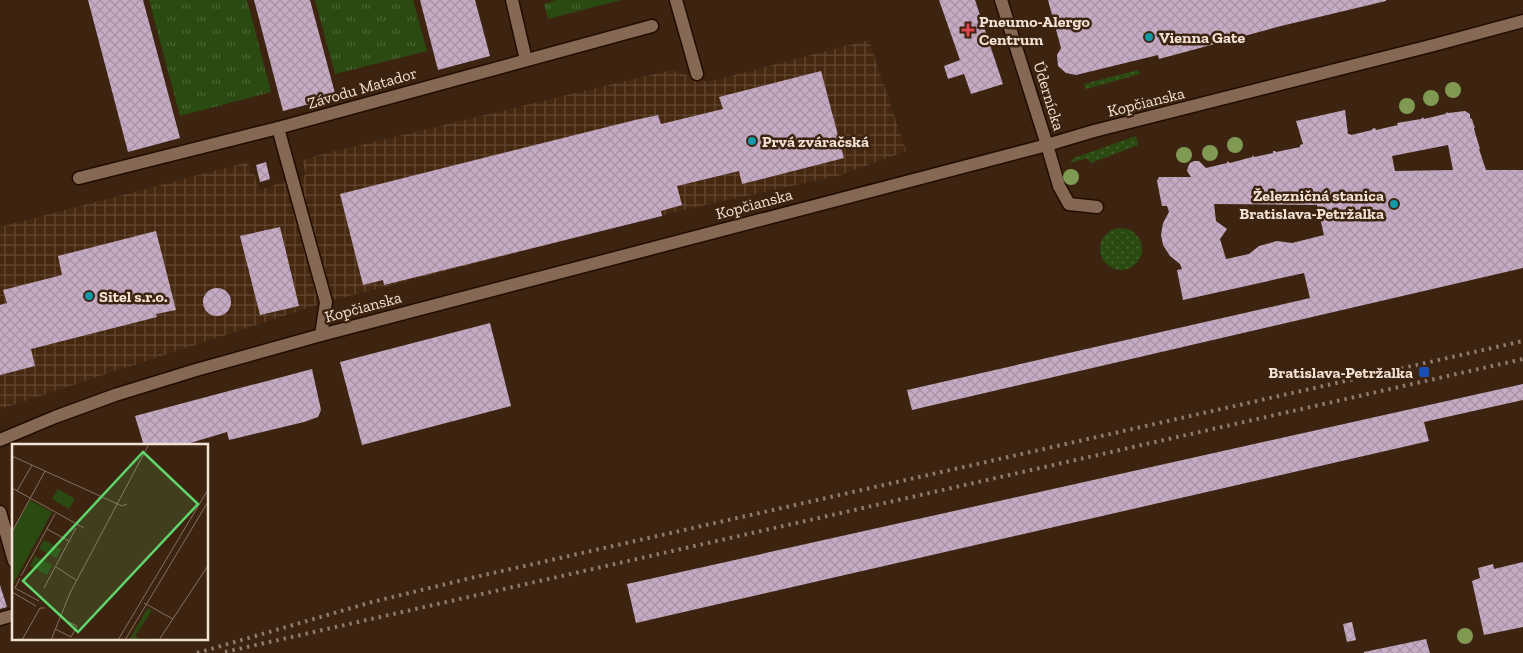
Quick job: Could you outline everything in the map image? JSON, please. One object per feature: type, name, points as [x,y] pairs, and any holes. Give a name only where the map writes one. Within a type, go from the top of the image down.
[{"type":"street","points":[[512,0],[526,60]]},
{"type":"street","points":[[676,0],[697,74]]},
{"type":"street","name":"Údernícka","points":[[1001,0],[1059,186],[1069,204],[1097,207]]},
{"type":"street","name":"Kopčianska","points":[[0,440],[55,416],[115,395],[321,335],[1047,145],[1094,131],[1523,21]]},
{"type":"street","name":"Závodu Matador","points":[[79,178],[278,128],[652,26]]},
{"type":"street","points":[[278,128],[326,302],[321,335]]},
{"type":"street","points":[[0,512],[12,554]]},
{"type":"shaded area","points":[[869,40],[906,151],[841,175],[683,210],[326,302],[0,409],[0,227],[248,162],[251,173],[254,173],[259,190],[306,175],[302,160],[319,155],[671,70],[707,82]]},
{"type":"green space","points":[[149,0],[247,0],[271,92],[180,116]]},
{"type":"green space","points":[[315,0],[413,0],[427,51],[335,74]]},
{"type":"green space","points":[[556,0],[621,0],[548,19],[544,4]]},
{"type":"green space","points":[[1138,70],[1140,74],[1085,88],[1084,84]]},
{"type":"green space","points":[[1136,136],[1138,145],[1091,163],[1087,158],[1070,163],[1074,158]]},
{"type":"green space","points":[[1121,228],[1136,234],[1142,249],[1136,264],[1121,270],[1106,264],[1100,249],[1106,234]]},
{"type":"building","points":[[88,0],[143,0],[180,138],[128,152]]},
{"type":"building","points":[[254,0],[310,0],[336,97],[283,111]]},
{"type":"building","points":[[420,0],[475,0],[490,56],[438,70]]},
{"type":"building","name":"Pneumo-Alergo Centrum","points":[[939,0],[975,0],[1003,84],[971,94],[964,74],[948,79],[944,66],[960,60]]},
{"type":"building","name":"Vienna Gate","points":[[1048,0],[1386,1],[1281,26],[1159,59],[1158,55],[1076,75],[1066,73],[1058,66],[1057,55],[1061,48]]},
{"type":"building","points":[[821,71],[844,158],[742,184],[739,171],[677,186],[682,205],[661,211],[662,216],[384,285],[383,280],[363,285],[340,194],[635,120],[658,115],[661,124],[723,109],[719,97]]},
{"type":"building","name":"Železničná stanica Bratislava-Petržalka","points":[[1345,110],[1348,134],[1351,135],[1447,112],[1465,111],[1470,114],[1470,118],[1475,126],[1479,149],[1486,170],[1523,170],[1523,268],[912,410],[907,390],[1310,298],[1304,273],[1183,300],[1177,270],[1182,269],[1180,264],[1170,256],[1163,245],[1161,235],[1163,223],[1169,212],[1167,206],[1162,206],[1157,181],[1159,177],[1191,177],[1187,171],[1190,163],[1194,161],[1199,161],[1206,168],[1227,163],[1227,161],[1230,163],[1252,157],[1253,155],[1254,157],[1273,153],[1273,151],[1300,147],[1303,144],[1296,121]],"holes":[[[1448,145],[1453,170],[1395,171],[1392,156]],[[1214,204],[1317,205],[1324,235],[1292,243],[1277,241],[1259,246],[1249,254],[1226,259],[1220,239],[1227,229],[1216,221]]]},
{"type":"building","points":[[266,162],[270,179],[260,182],[256,165]]},
{"type":"building","points":[[280,227],[299,306],[260,315],[240,236]]},
{"type":"building","name":"Sitel s.r.o.","points":[[156,231],[176,310],[156,314],[157,317],[31,349],[35,366],[0,375],[0,305],[7,303],[3,290],[62,275],[58,256]]},
{"type":"building","points":[[217,288],[227,292],[231,302],[227,312],[217,316],[207,312],[203,302],[207,292]]},
{"type":"building","points":[[490,323],[511,406],[362,445],[340,362]]},
{"type":"building","points":[[312,369],[321,410],[318,417],[304,422],[229,440],[227,432],[187,444],[143,444],[135,416]]},
{"type":"building","points":[[1523,384],[1523,400],[1424,422],[1429,441],[636,623],[627,584]]},
{"type":"building","points":[[1523,562],[1523,627],[1484,635],[1472,581],[1480,578],[1478,568],[1493,564],[1494,569]]},
{"type":"building","points":[[0,585],[7,607],[0,609]]},
{"type":"building","points":[[1352,622],[1356,640],[1347,642],[1343,624]]},
{"type":"building","points":[[1426,639],[1430,653],[1364,653],[1364,652]]},
{"type":"railway","points":[[197,653],[372,602],[471,578],[1523,341]]},
{"type":"railway","points":[[225,652],[1523,359]]},
{"type":"place","name":"Pneumo-Alergo Centrum","points":[[968,30]]},
{"type":"place","name":"Vienna Gate","points":[[1149,37]]},
{"type":"place","name":"Prvá zváračská","points":[[752,141]]},
{"type":"place","name":"Železničná stanica Bratislava-Petržalka","points":[[1394,204]]},
{"type":"place","name":"Sitel s.r.o.","points":[[89,296]]},
{"type":"place","name":"Bratislava-Petržalka","points":[[1424,372]]}]
